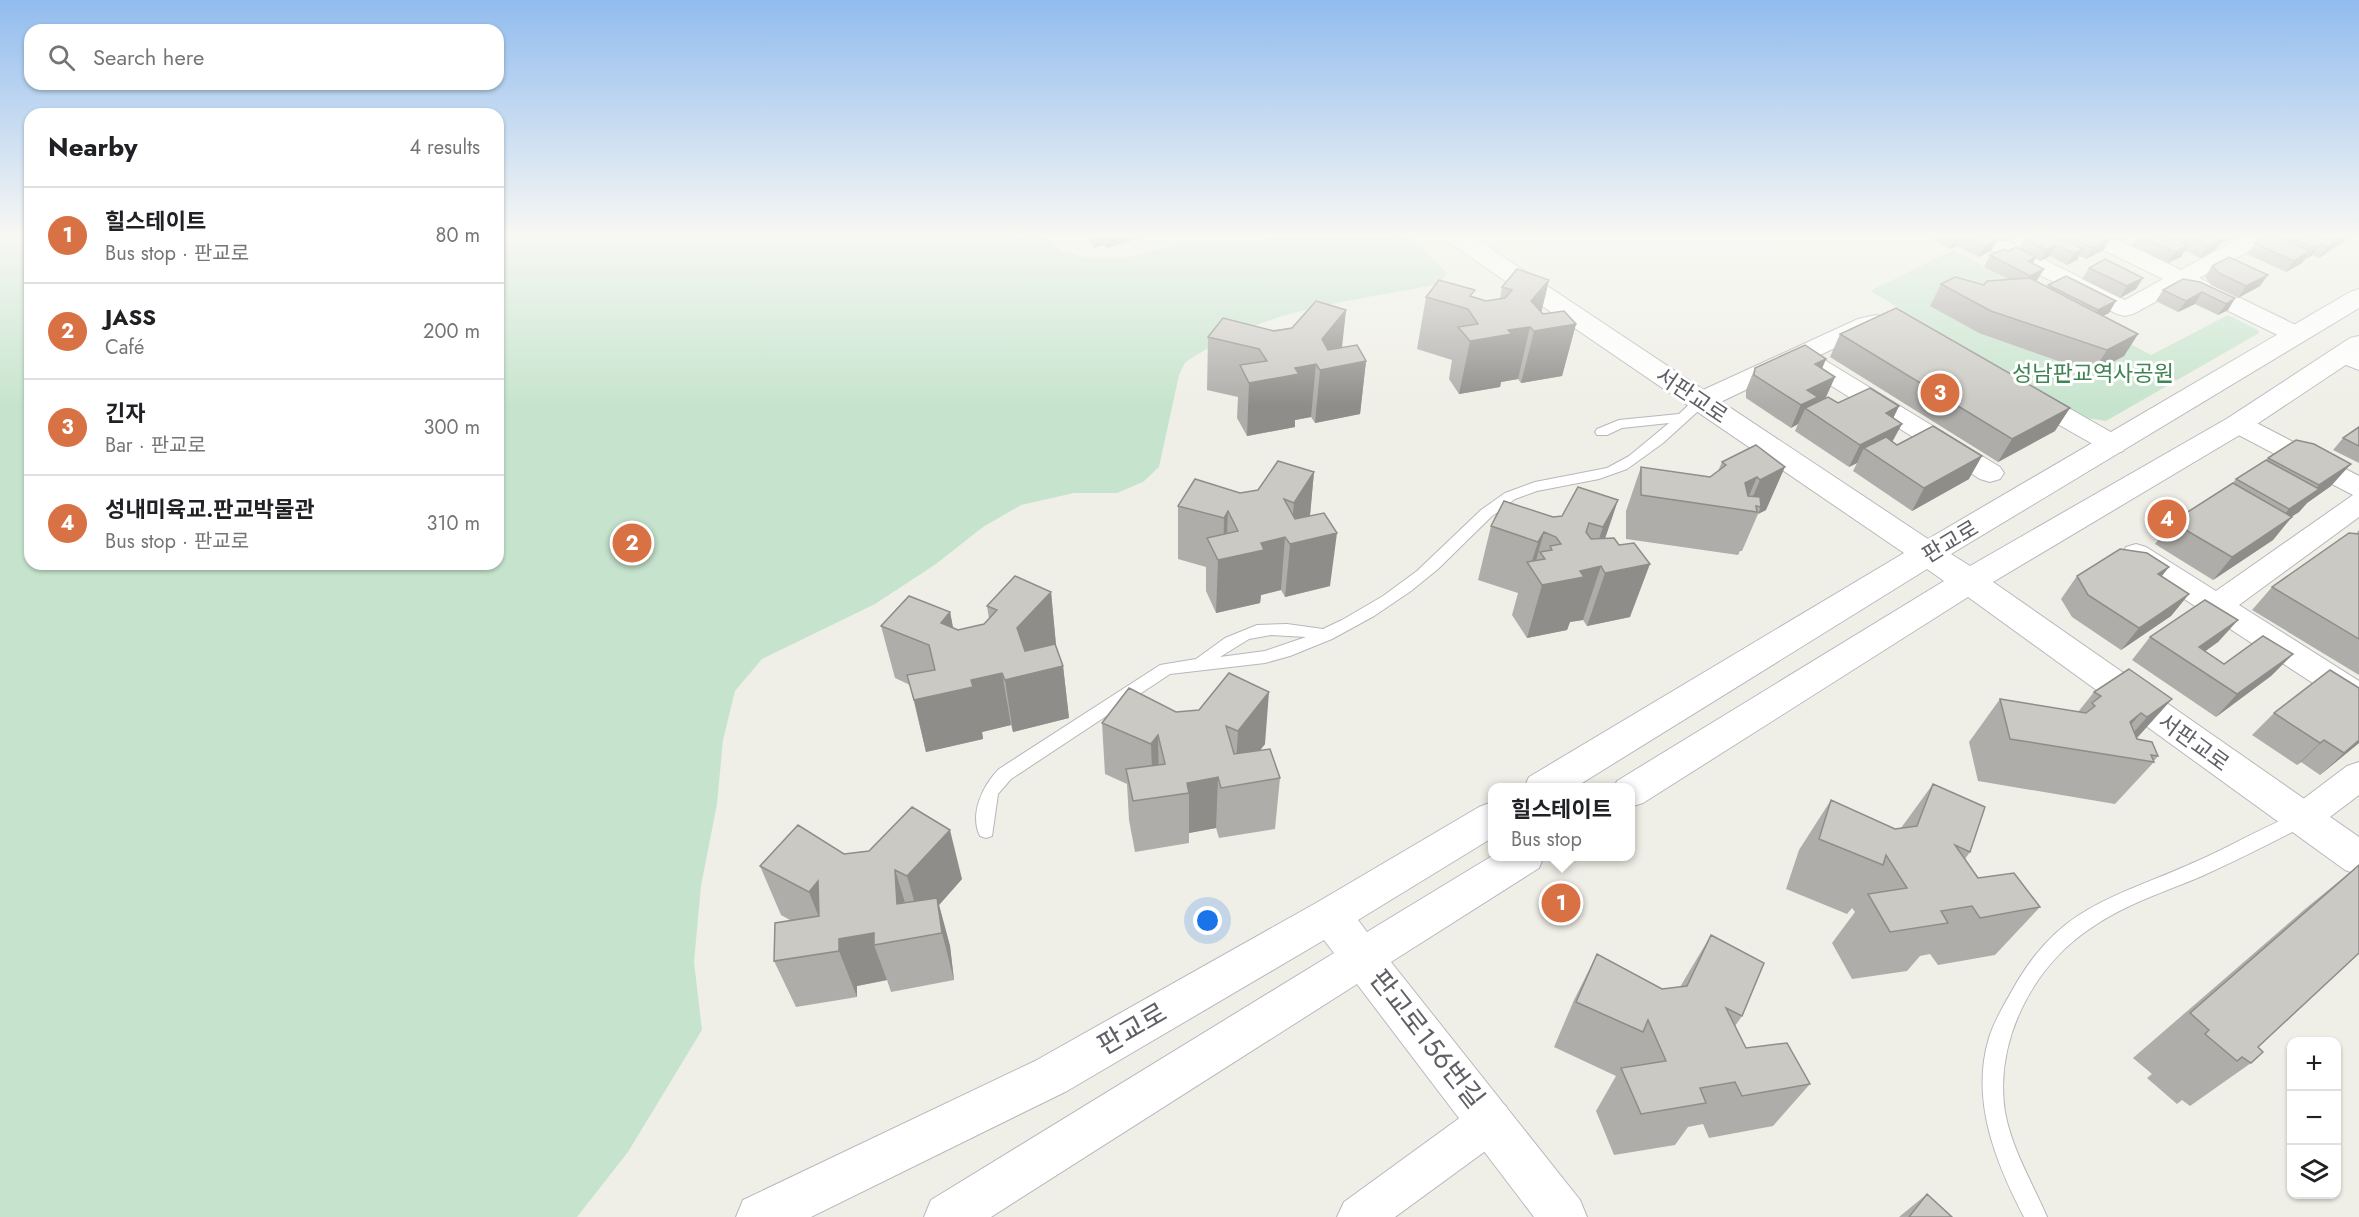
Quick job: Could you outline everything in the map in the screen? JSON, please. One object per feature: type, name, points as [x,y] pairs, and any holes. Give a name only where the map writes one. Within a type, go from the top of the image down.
[{"type":"main road","name":"서판교로","points":[[1533,293],[1692,410],[1927,554],[1968,582],[2359,858]]},
{"type":"main road","name":"판교로","points":[[1550,783],[1927,554],[2114,445],[2359,297]]},
{"type":"main road","name":"판교로","points":[[1635,789],[1968,582],[2353,354]]},
{"type":"main road","name":"판교로","points":[[760,1217],[1051,1076],[1330,916],[1488,820]]},
{"type":"main road","points":[[948,1217],[1517,861]]},
{"type":"main road","name":"판교로156번길","points":[[1330,916],[1491,1121],[1563,1217]]},
{"type":"street","points":[[2093,293],[2125,309],[2156,293]]},
{"type":"street","points":[[2210,293],[2295,334]]},
{"type":"street","points":[[1692,410],[1799,355],[1866,324],[1875,322],[1895,324]]},
{"type":"street","points":[[1799,355],[1990,474]]},
{"type":"street","points":[[2010,386],[2114,445]]},
{"type":"street","points":[[2238,424],[2359,488]]},
{"type":"street","points":[[2217,606],[2359,503]]},
{"type":"street","points":[[2322,530],[2350,545]]},
{"type":"street","points":[[2136,554],[2359,697]]},
{"type":"street","points":[[2302,819],[2359,776]]},
{"type":"street","name":"판교로156번길","points":[[1359,1217],[1491,1121]]},
{"type":"lane","points":[[1602,432],[1619,424],[1692,410]]},
{"type":"lane","points":[[986,831],[988,795],[995,781],[1013,767],[1166,669],[1268,657],[1323,636],[1420,576],[1445,555],[1476,521],[1511,496],[1543,483],[1596,476],[1626,465],[1692,410]]},
{"type":"lane","points":[[1201,664],[1236,637],[1256,631],[1294,629],[1323,636]]},
{"type":"lane","points":[[2036,1217],[2011,1167],[2002,1140],[1993,1102],[1992,1073],[1997,1043],[2013,1007],[2036,967],[2057,944],[2084,922],[2120,901],[2191,872],[2302,819]]},
{"type":"green space","points":[[0,293],[24,293],[24,570],[504,570],[504,293],[1392,293],[1289,314],[1231,335],[1205,350],[1185,363],[1179,375],[1159,467],[1143,482],[1117,493],[1074,493],[1021,505],[983,527],[936,564],[875,604],[762,659],[735,691],[723,740],[717,804],[701,886],[694,962],[702,1030],[628,1152],[577,1217],[0,1217]]},
{"type":"green space","name":"성남판교역사공원","points":[[1873,293],[2034,293],[2151,355],[2228,315],[2258,330],[2259,333],[2106,421],[2086,418]]},
{"type":"building","points":[[1429,293],[1473,293],[1470,296],[1486,301],[1505,298],[1510,293],[1538,293],[1531,301],[1543,314],[1564,311],[1576,324],[1534,331],[1530,327],[1508,330],[1512,334],[1470,341],[1458,327],[1478,324],[1468,309],[1426,297]]},
{"type":"building","points":[[1957,293],[2059,293],[2138,334],[2107,350],[1991,311]]},
{"type":"building","points":[[2064,293],[2100,293],[2116,301],[2098,310]]},
{"type":"building","points":[[2169,293],[2201,293],[2186,301]]},
{"type":"building","points":[[2204,293],[2224,293],[2235,298],[2226,304]]},
{"type":"building","points":[[1316,301],[1346,310],[1322,339],[1328,350],[1357,345],[1366,361],[1320,370],[1316,364],[1295,368],[1299,374],[1249,383],[1240,365],[1267,361],[1259,349],[1208,337],[1223,318],[1274,331],[1292,328]]},
{"type":"building","points":[[1896,308],[2070,408],[2012,439],[1840,334]]},
{"type":"building","points":[[1805,345],[1826,359],[1815,364],[1835,377],[1807,390],[1818,397],[1801,405],[1754,375],[1755,368]]},
{"type":"building","points":[[1870,388],[1899,406],[1886,413],[1902,424],[1860,445],[1805,408],[1828,397],[1838,403]]},
{"type":"building","points":[[1933,426],[1982,456],[1924,488],[1864,448],[1886,437],[1897,445]]},
{"type":"building","points":[[2359,427],[2359,446],[2343,438]]},
{"type":"building","points":[[2296,440],[2314,444],[2351,464],[2319,485],[2268,458]]},
{"type":"building","points":[[1756,445],[1785,467],[1760,480],[1757,477],[1745,483],[1748,496],[1760,497],[1761,507],[1756,506],[1757,512],[1641,495],[1641,467],[1710,477],[1726,465],[1722,462]]},
{"type":"building","points":[[2266,460],[2319,489],[2289,509],[2236,479]]},
{"type":"building","points":[[1278,461],[1314,472],[1294,503],[1284,499],[1295,519],[1324,513],[1337,533],[1290,544],[1285,537],[1261,543],[1264,550],[1218,560],[1207,538],[1238,531],[1228,511],[1224,518],[1178,506],[1195,479],[1240,493],[1258,490]]},
{"type":"building","points":[[2233,483],[2292,517],[2232,557],[2172,522]]},
{"type":"building","points":[[1578,487],[1618,500],[1603,527],[1589,523],[1586,532],[1591,539],[1614,538],[1619,545],[1634,543],[1650,564],[1605,573],[1601,566],[1580,571],[1584,577],[1542,585],[1527,562],[1545,559],[1540,552],[1552,550],[1550,546],[1561,544],[1556,537],[1544,532],[1538,542],[1491,526],[1504,501],[1553,517],[1562,516]]},
{"type":"building","points":[[2349,533],[2359,534],[2359,639],[2272,587]]},
{"type":"building","points":[[2120,549],[2147,553],[2169,567],[2158,574],[2189,594],[2139,628],[2088,595],[2077,576]]},
{"type":"building","points":[[1015,576],[1051,592],[1017,628],[1025,651],[1055,644],[1063,666],[1005,680],[1002,673],[971,680],[973,687],[914,700],[907,675],[935,670],[929,645],[881,626],[909,596],[950,612],[941,623],[958,630],[984,624],[997,610],[987,606]]},
{"type":"building","points":[[2205,600],[2238,620],[2199,647],[2224,664],[2263,636],[2293,654],[2237,694],[2150,637]]},
{"type":"building","points":[[2129,669],[2172,699],[2147,717],[2141,713],[2130,722],[2137,739],[2152,742],[2158,756],[2151,755],[2154,762],[2010,739],[2000,699],[2086,713],[2095,706],[2092,703],[2101,696],[2094,692]]},
{"type":"building","points":[[2330,670],[2359,688],[2359,740],[2344,753],[2324,740],[2320,743],[2274,713]]},
{"type":"building","points":[[1229,673],[1269,692],[1238,731],[1226,726],[1234,754],[1270,749],[1280,778],[1221,788],[1218,777],[1187,783],[1189,793],[1133,801],[1126,769],[1165,764],[1158,735],[1151,744],[1102,723],[1129,688],[1176,712],[1199,710]]},
{"type":"building","points":[[1933,784],[1985,807],[1970,852],[1955,845],[1978,878],[2014,873],[2040,907],[1980,918],[1972,906],[1941,911],[1948,923],[1890,932],[1868,894],[1907,888],[1886,855],[1883,865],[1819,839],[1831,800],[1895,829],[1917,826]]},
{"type":"building","points":[[912,807],[950,830],[907,876],[895,870],[897,904],[937,898],[942,933],[874,945],[874,933],[839,939],[839,951],[774,961],[775,923],[819,916],[818,881],[809,892],[760,866],[798,825],[844,854],[869,851]]},
{"type":"building","points":[[2359,865],[2359,953],[2258,1047],[2263,1052],[2251,1063],[2242,1057],[2237,1061],[2205,1034],[2209,1030],[2190,1013]]},
{"type":"building","points":[[1711,935],[1764,963],[1742,1016],[1726,1008],[1746,1048],[1787,1043],[1810,1084],[1742,1096],[1735,1082],[1700,1088],[1706,1103],[1641,1114],[1621,1068],[1666,1061],[1648,1020],[1643,1032],[1576,1002],[1597,954],[1662,989],[1687,986]]},
{"type":"building","points":[[1927,1194],[1952,1217],[1909,1217]]},
{"type":"place","name":"긴자","points":[[1940,393]]},
{"type":"place","name":"성내미육교.판교박물관","points":[[2167,519]]},
{"type":"place","name":"JASS","points":[[632,543]]},
{"type":"place","name":"힐스테이트","points":[[1561,903]]}]
